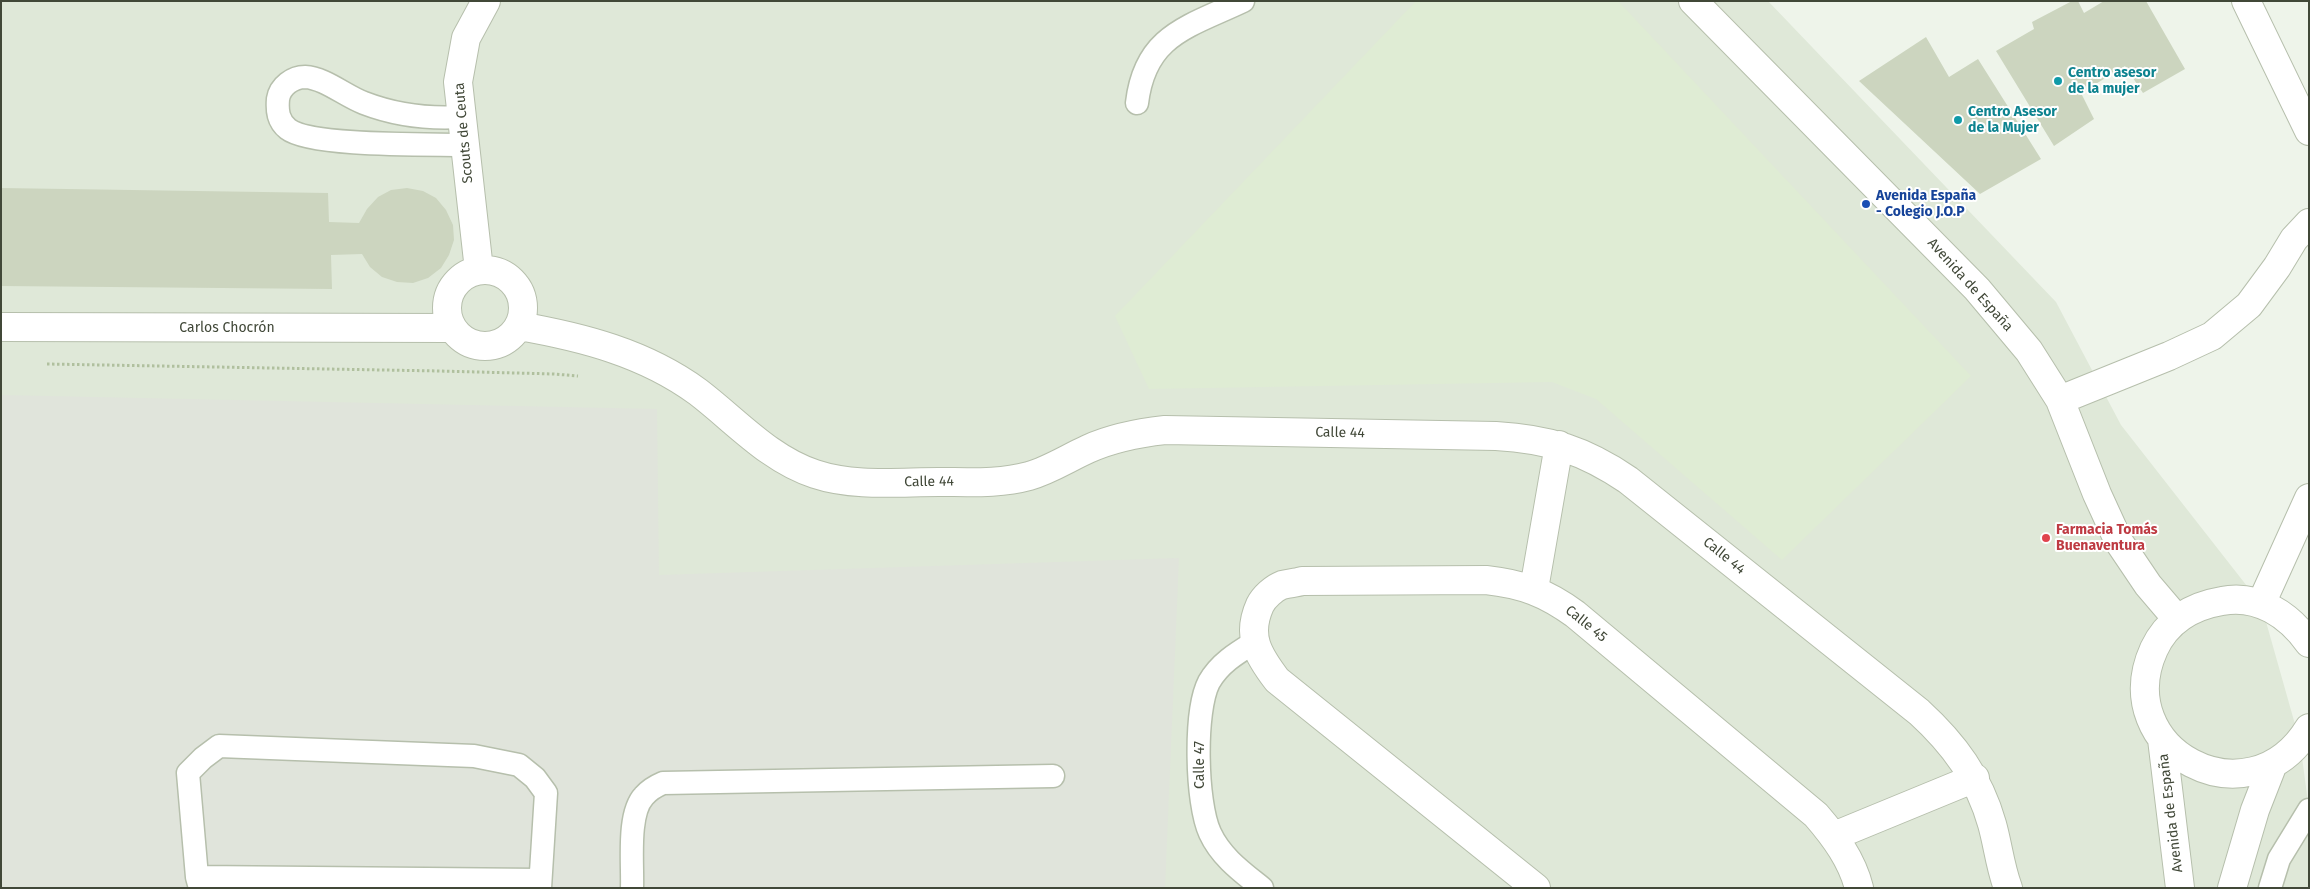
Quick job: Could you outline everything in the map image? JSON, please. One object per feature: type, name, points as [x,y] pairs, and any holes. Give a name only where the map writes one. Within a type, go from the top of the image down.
[{"type":"street","name":"Scouts de Ceuta","points":[[479,270],[458,82],[460,60],[466,38],[486,1]]},
{"type":"street","name":"Avenida de España","points":[[1693,1],[1977,289],[2029,351],[2060,400],[2097,494],[2120,542],[2148,585],[2177,619]]},
{"type":"street","points":[[2246,1],[2309,131]]},
{"type":"street","points":[[2060,400],[2169,356],[2212,336],[2249,306],[2294,239],[2309,223]]},
{"type":"street","points":[[479,270],[491,270],[502,274],[512,281],[519,291],[522,302],[522,315],[519,326],[502,342],[492,346],[469,343],[452,328],[448,317],[447,304],[450,292],[457,282],[467,274],[479,270]]},
{"type":"street","name":"Calle 44","points":[[519,326],[596,342],[631,355],[665,371],[697,391],[768,450],[791,464],[815,474],[865,483],[1010,480],[1048,469],[1089,448],[1113,439],[1165,430],[1496,436],[1528,438],[1559,445],[1604,464],[1628,480],[1904,700],[1940,731],[1959,754],[1975,778],[1993,825],[2008,888]]},
{"type":"street","name":"Carlos Chocrón","points":[[1,327],[452,328]]},
{"type":"street","points":[[1534,589],[1559,445]]},
{"type":"street","points":[[2261,604],[2309,498]]},
{"type":"street","name":"Calle 45","points":[[1255,642],[1254,620],[1263,599],[1280,585],[1302,582],[1486,580],[1534,589],[1556,600],[1575,614],[1816,815],[1834,836],[1847,857],[1860,888]]},
{"type":"street","points":[[2309,643],[2296,626],[2280,613],[2261,604],[2232,599],[2203,604],[2177,619],[2159,639],[2148,663],[2145,689],[2149,716],[2162,738],[2179,756],[2201,768],[2225,774],[2250,772],[2273,764],[2300,742],[2309,728]]},
{"type":"street","points":[[1255,642],[1264,663],[1277,680],[1536,888]]},
{"type":"street","name":"Avenida de España","points":[[2162,738],[2180,888]]},
{"type":"street","points":[[2232,888],[2255,810],[2273,764]]},
{"type":"street","points":[[1834,836],[1975,778]]},
{"type":"lane","points":[[1138,103],[1143,73],[1159,46],[1185,28],[1243,1]]},
{"type":"lane","points":[[461,117],[436,118],[387,111],[363,103],[314,79],[304,77],[294,79],[279,93],[277,113],[287,128],[304,137],[367,143],[464,145]]},
{"type":"lane","name":"Calle 47","points":[[1255,642],[1221,665],[1202,703],[1199,790],[1202,812],[1210,834],[1220,850],[1234,865],[1262,888]]},
{"type":"lane","points":[[219,746],[474,756],[519,765],[535,778],[546,793],[540,884],[199,883],[188,773],[219,746]]},
{"type":"lane","points":[[632,888],[636,807],[643,796],[652,788],[663,783],[1053,776]]},
{"type":"lane","points":[[2270,888],[2279,859],[2309,810]]},
{"type":"path","points":[[41,364],[439,371],[554,374],[583,377]]},
{"type":"shaded area","points":[[1,1],[1768,1],[2056,302],[2121,425],[2261,604],[2300,742],[2309,810],[2309,888],[1,888]]},
{"type":"shaded area","points":[[1416,1],[1618,1],[1971,376],[1782,560],[1596,399],[1552,382],[1149,389],[1115,316]]},
{"type":"shaded area","points":[[1,395],[657,409],[659,575],[1179,558],[1165,888],[1,888]]},
{"type":"building","name":"Centro asesor de la mujer","points":[[2072,1],[2078,1],[2084,13],[2104,1],[2146,1],[2185,69],[2143,93],[2125,66],[2081,93],[2094,119],[2054,146],[1996,51],[2034,29],[2032,22]]},
{"type":"building","name":"Centro Asesor de la Mujer","points":[[1926,37],[1949,77],[1978,59],[2041,159],[1980,194],[1859,81]]},
{"type":"building","points":[[1,188],[328,193],[329,222],[359,223],[367,209],[378,197],[391,190],[407,188],[423,191],[436,198],[446,210],[453,225],[454,240],[449,255],[441,268],[428,278],[413,283],[397,282],[382,277],[370,267],[362,254],[331,255],[332,289],[1,286]]},
{"type":"place","name":"Centro asesor de la mujer","points":[[2058,81]]},
{"type":"place","name":"Centro Asesor de la Mujer","points":[[1958,120]]},
{"type":"place","name":"Avenida España - Colegio J.O.P","points":[[1866,204]]},
{"type":"place","name":"Farmacia Tomás Buenaventura","points":[[2046,538]]}]
